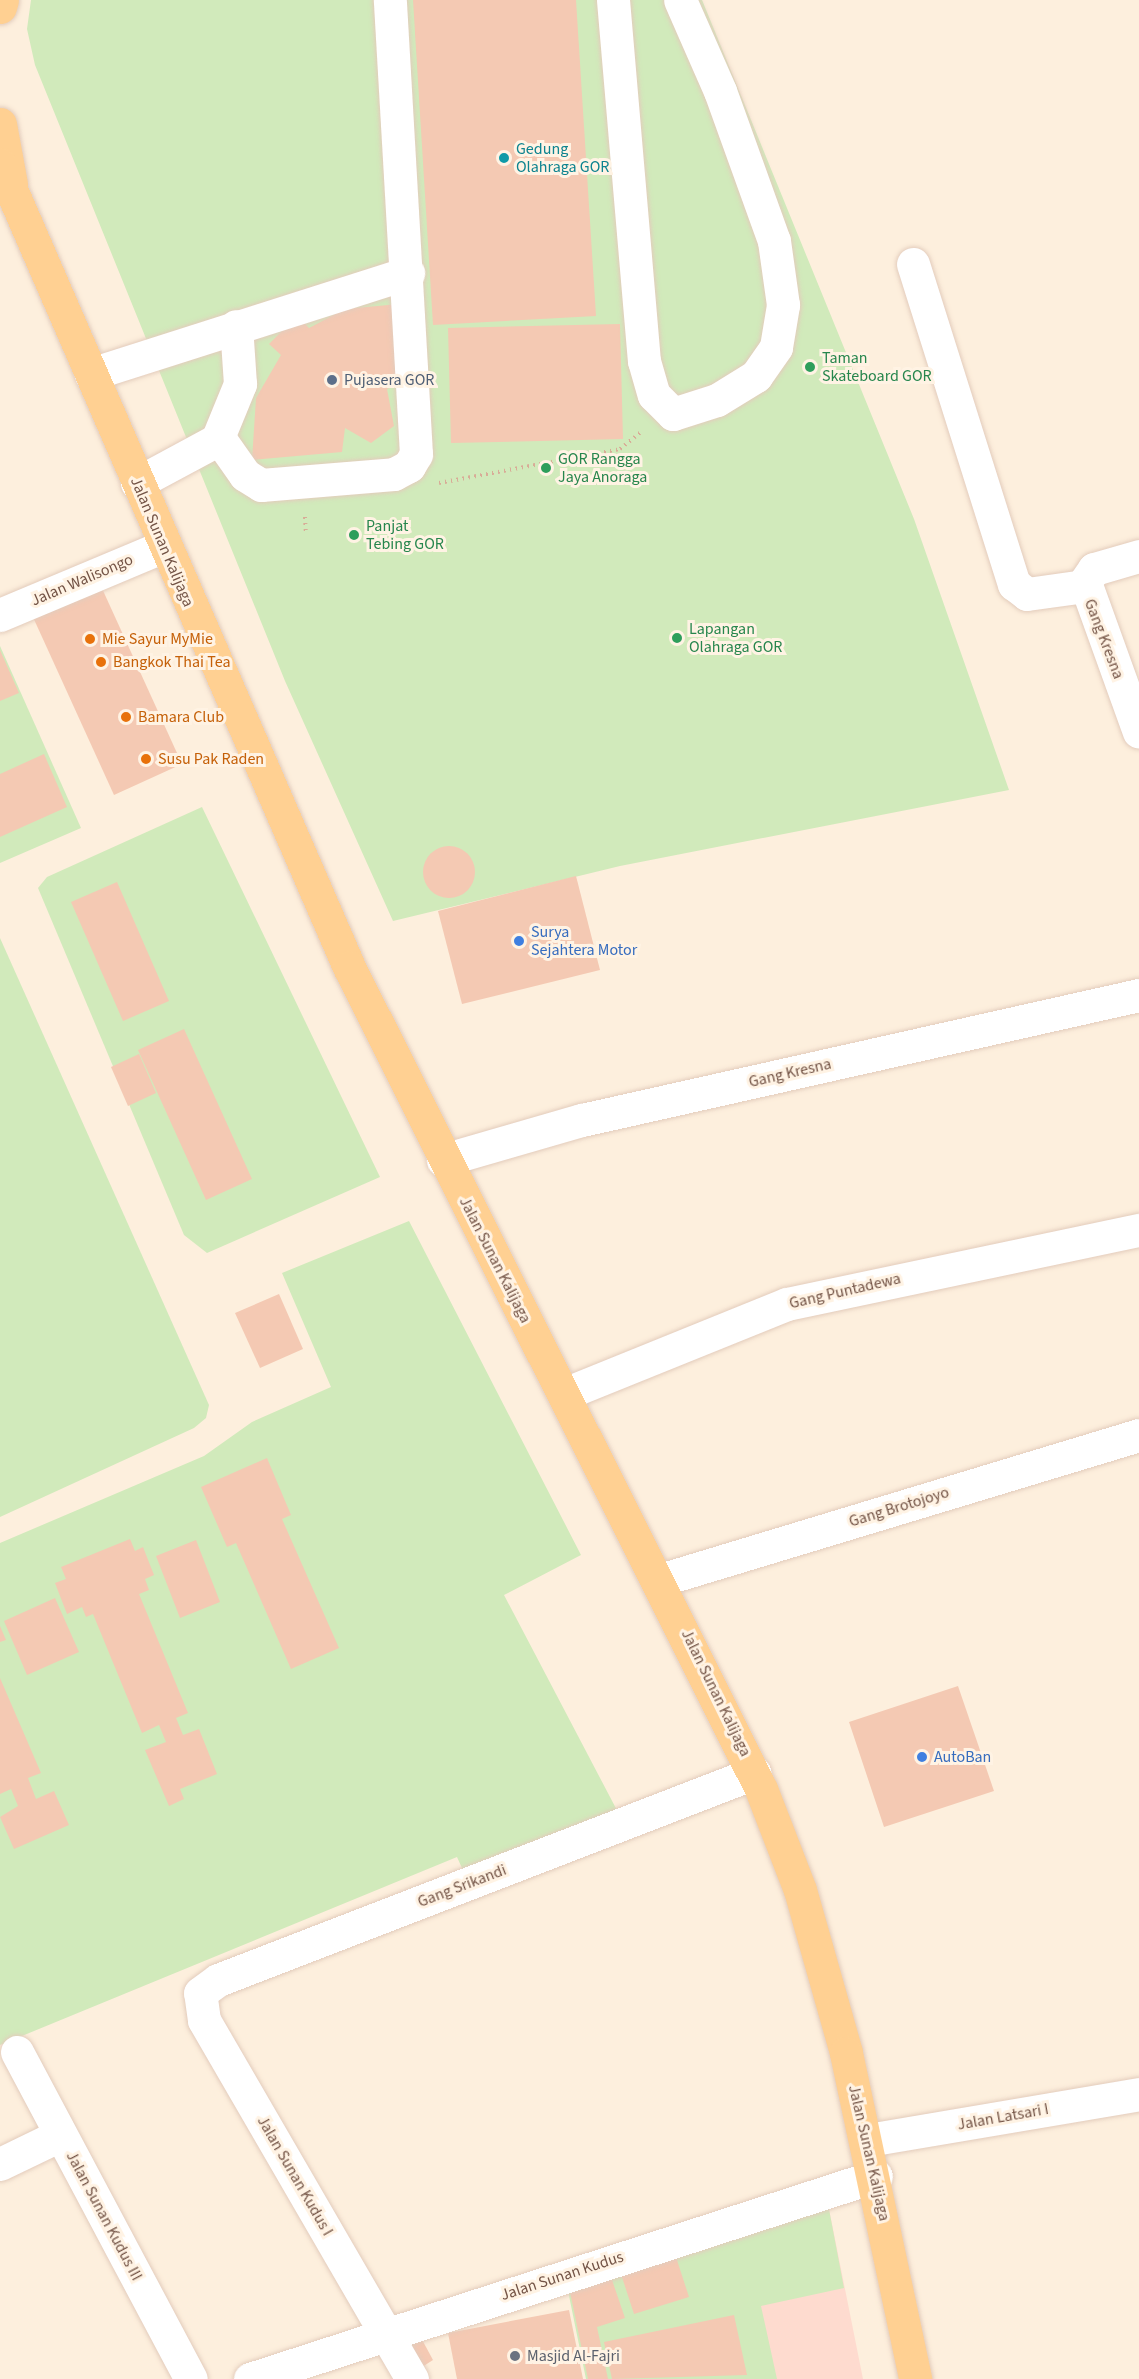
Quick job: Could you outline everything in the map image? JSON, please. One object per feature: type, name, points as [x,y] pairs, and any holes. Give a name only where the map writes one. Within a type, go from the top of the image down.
[{"type":"main road","points":[[0,7],[2,0]]},
{"type":"main road","points":[[0,124],[7,186]]},
{"type":"main road","name":"Jalan Sunan Kalijaga","points":[[0,164],[7,186],[340,946],[443,1160],[660,1580],[754,1773],[800,1890],[867,2140],[915,2379]]},
{"type":"street","points":[[219,438],[256,484],[379,477],[407,468],[416,453],[417,431],[408,273],[390,0]]},
{"type":"street","points":[[613,0],[644,362],[662,405],[673,414],[695,410],[747,382],[772,357],[782,321],[783,284],[774,241],[720,91],[680,0]]},
{"type":"street","points":[[913,264],[1014,584],[1027,594],[1085,586]]},
{"type":"street","points":[[91,374],[408,273]]},
{"type":"street","points":[[137,483],[208,449],[219,438],[240,384],[236,326]]},
{"type":"street","name":"Jalan Walisongo","points":[[0,615],[164,546]]},
{"type":"street","name":"Gang Kresna","points":[[1138,725],[1085,586],[1094,569],[1139,556]]},
{"type":"street","name":"Gang Kresna","points":[[443,1160],[582,1120],[1139,995]]},
{"type":"street","name":"Gang Puntadewa","points":[[564,1394],[787,1304],[1139,1230]]},
{"type":"street","name":"Gang Brotojoyo","points":[[660,1580],[1139,1435]]},
{"type":"street","name":"Gang Srikandi","points":[[204,2020],[200,1993],[218,1980],[754,1773]]},
{"type":"street","name":"Jalan Sunan Kudus I","points":[[204,2020],[412,2379]]},
{"type":"street","name":"Jalan Sunan Kudus III","points":[[16,2052],[191,2379]]},
{"type":"street","name":"Jalan Latsari I","points":[[867,2140],[1139,2094]]},
{"type":"street","points":[[0,2164],[60,2135]]},
{"type":"street","name":"Jalan Sunan Kudus","points":[[250,2379],[385,2333],[876,2176]]},
{"type":"path","points":[[407,468],[420,482],[430,485],[620,449],[662,405]]},
{"type":"shaded area","points":[[828,2204],[863,2379],[586,2379]]},
{"type":"green space","name":"GOR Rangga Jaya Anoraga","points":[[31,0],[702,0],[914,519],[1009,790],[620,866],[393,921],[285,681],[35,65],[27,29]]},
{"type":"green space","points":[[0,646],[81,828],[0,863]]},
{"type":"green space","points":[[202,807],[380,1177],[207,1253],[184,1235],[38,888],[47,877]]},
{"type":"green space","points":[[0,938],[209,1405],[206,1418],[194,1428],[0,1517]]},
{"type":"green space","points":[[409,1221],[581,1555],[504,1595],[620,1816],[466,1877],[457,1857],[0,2045],[0,1543],[204,1456],[252,1422],[331,1387],[282,1273]]},
{"type":"green space","points":[[828,2204],[844,2288],[761,2306],[777,2379],[586,2379],[567,2286]]},
{"type":"building","name":"Gedung Olahraga GOR","points":[[413,0],[576,0],[596,316],[433,325]]},
{"type":"building","name":"Pujasera GOR","points":[[399,304],[397,385],[387,389],[394,426],[371,443],[345,428],[342,452],[252,460],[256,398],[281,355],[269,344],[297,316],[309,328],[345,309]]},
{"type":"building","points":[[620,324],[623,439],[451,443],[448,328]]},
{"type":"building","points":[[100,584],[182,764],[114,795],[32,615]]},
{"type":"building","points":[[0,650],[19,693],[0,701]]},
{"type":"building","points":[[44,754],[67,807],[0,837],[0,774]]},
{"type":"building","points":[[449,846],[459,848],[467,854],[473,862],[475,872],[473,882],[467,890],[459,896],[449,898],[439,896],[431,890],[425,882],[423,872],[425,862],[431,854],[439,848]]},
{"type":"building","name":"Surya Sejahtera Motor","points":[[576,876],[600,970],[462,1004],[438,911]]},
{"type":"building","points":[[117,882],[169,1001],[123,1021],[71,902]]},
{"type":"building","points":[[184,1029],[252,1179],[206,1200],[138,1050]]},
{"type":"building","points":[[139,1054],[156,1093],[128,1106],[111,1067]]},
{"type":"building","points":[[279,1294],[303,1349],[260,1368],[235,1313]]},
{"type":"building","points":[[267,1458],[291,1515],[282,1519],[339,1648],[291,1669],[236,1543],[227,1547],[201,1487]]},
{"type":"building","points":[[130,1539],[135,1551],[143,1547],[154,1575],[145,1579],[149,1590],[139,1594],[188,1713],[176,1718],[183,1735],[199,1729],[217,1774],[180,1789],[184,1799],[169,1806],[145,1750],[166,1742],[159,1725],[142,1733],[93,1614],[86,1617],[82,1607],[67,1614],[55,1583],[66,1579],[61,1567]]},
{"type":"building","points":[[196,1540],[220,1602],[180,1618],[156,1556]]},
{"type":"building","points":[[55,1598],[79,1652],[27,1675],[4,1621]]},
{"type":"building","points":[[0,1626],[6,1640],[0,1642]]},
{"type":"building","points":[[0,1678],[41,1773],[28,1778],[36,1799],[54,1791],[69,1825],[14,1849],[0,1817],[18,1806],[11,1789],[0,1794]]},
{"type":"building","name":"AutoBan","points":[[958,1686],[994,1791],[884,1827],[849,1722]]},
{"type":"building","points":[[675,2254],[689,2297],[634,2314],[620,2271]]},
{"type":"building","points":[[610,2274],[625,2318],[597,2327],[608,2379],[588,2379],[569,2287]]},
{"type":"building","name":"Masjid Al-Fajri","points":[[569,2310],[583,2379],[457,2379],[448,2333]]},
{"type":"building","points":[[734,2315],[747,2375],[612,2379],[604,2342]]},
{"type":"building","points":[[419,2334],[433,2360],[419,2369],[404,2343]]},
{"type":"place","name":"Gedung Olahraga GOR","points":[[504,158]]},
{"type":"place","name":"Taman Skateboard GOR","points":[[810,367]]},
{"type":"place","name":"Pujasera GOR","points":[[332,380]]},
{"type":"place","name":"GOR Rangga Jaya Anoraga","points":[[546,468]]},
{"type":"place","name":"Panjat Tebing GOR","points":[[354,535]]},
{"type":"place","name":"Lapangan Olahraga GOR","points":[[677,638]]},
{"type":"place","name":"Mie Sayur MyMie","points":[[90,639]]},
{"type":"place","name":"Bangkok Thai Tea","points":[[101,662]]},
{"type":"place","name":"Bamara Club","points":[[126,717]]},
{"type":"place","name":"Susu Pak Raden","points":[[146,759]]},
{"type":"place","name":"Surya Sejahtera Motor","points":[[519,941]]},
{"type":"place","name":"AutoBan","points":[[922,1757]]},
{"type":"place","name":"Masjid Al-Fajri","points":[[515,2356]]}]
